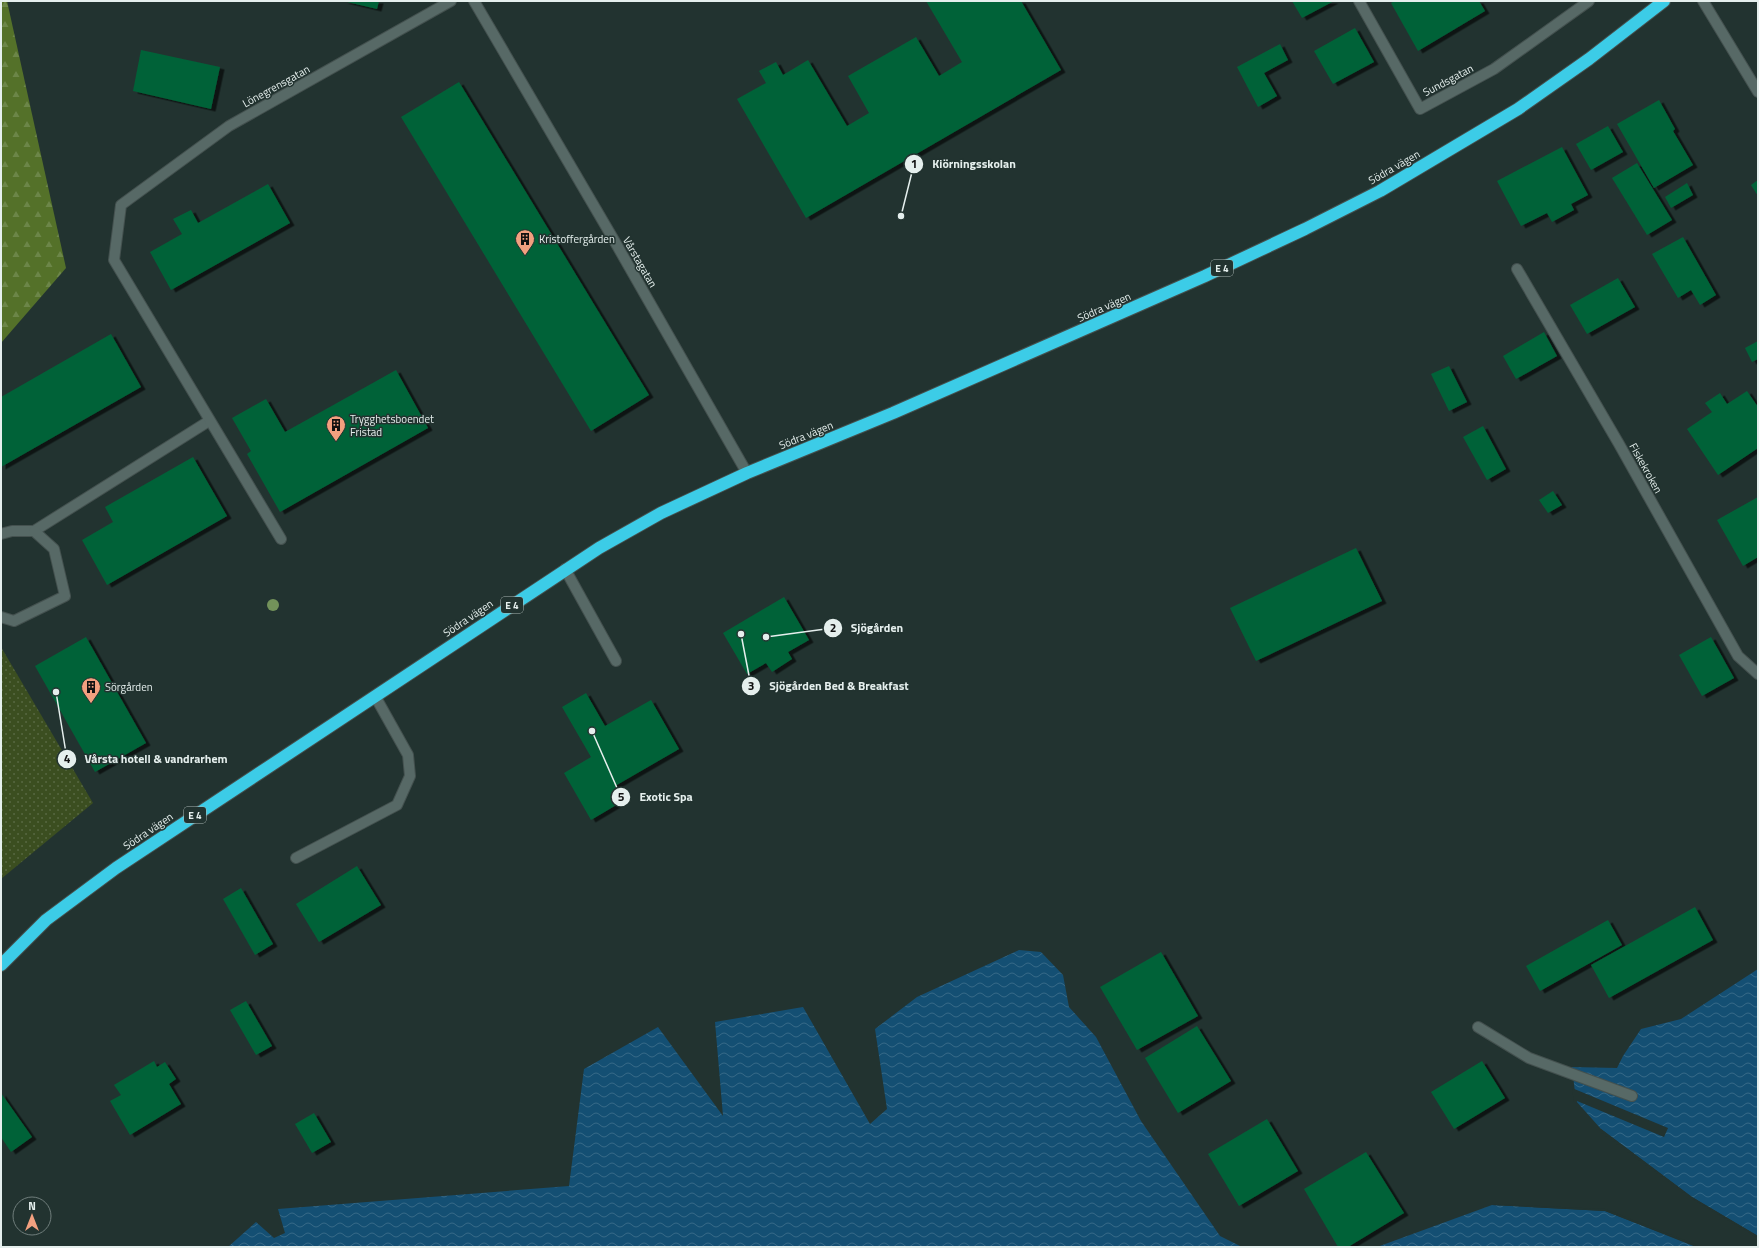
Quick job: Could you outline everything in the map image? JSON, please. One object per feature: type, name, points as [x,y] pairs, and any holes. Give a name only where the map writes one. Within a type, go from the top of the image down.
[{"type":"highway","name":"Södra vägen","points":[[1,965],[46,920],[116,868],[565,569],[599,548],[661,513],[747,473],[900,410],[1206,276],[1305,229],[1380,191],[1518,108],[1589,59],[1664,1]]},
{"type":"street","name":"Lönegrensgatan","points":[[209,421],[114,260],[121,205],[229,126],[451,1]]},
{"type":"street","name":"Vårstagatan","points":[[474,1],[611,235],[747,473]]},
{"type":"street","name":"Sundsgatan","points":[[1359,1],[1420,108],[1494,69],[1589,1]]},
{"type":"street","points":[[1703,1],[1758,92]]},
{"type":"street","name":"Fiskekroken","points":[[1517,269],[1619,444],[1738,656],[1758,674]]},
{"type":"street","points":[[1,534],[12,531],[34,531],[209,421],[281,539]]},
{"type":"street","points":[[1,618],[14,621],[66,596],[54,549],[34,531]]},
{"type":"street","points":[[565,569],[616,661]]},
{"type":"street","points":[[296,858],[397,805],[410,776],[408,755],[375,696]]},
{"type":"street","points":[[1478,1027],[1529,1058],[1632,1096]]},
{"type":"green space","points":[[1,1],[7,1],[66,268],[1,343]]},
{"type":"green space","points":[[1,647],[93,803],[1,879]]},
{"type":"water","points":[[1019,950],[1041,952],[1063,975],[1069,1007],[1096,1037],[1141,1121],[1220,1236],[1242,1247],[228,1247],[256,1222],[274,1238],[285,1233],[278,1209],[569,1186],[584,1069],[658,1027],[723,1116],[715,1022],[803,1007],[870,1124],[887,1109],[875,1029],[917,997]]},
{"type":"water","points":[[1758,969],[1758,1236],[1692,1197],[1601,1129],[1576,1101],[1572,1067],[1617,1068],[1641,1029],[1681,1019]]},
{"type":"water","points":[[1492,1205],[1605,1211],[1696,1247],[1377,1247]]},
{"type":"pier","points":[[1572,1088],[1668,1128],[1664,1137],[1577,1101],[1576,1104],[1574,1102]]},
{"type":"pier","points":[[1601,1129],[1692,1197],[1758,1236],[1758,1238],[1691,1198],[1599,1131]]},
{"type":"pier","points":[[1492,1205],[1605,1209],[1697,1245],[1698,1247],[1605,1211]]},
{"type":"building","points":[[343,1],[379,1],[377,9]]},
{"type":"building","points":[[926,1],[1021,1],[1061,70],[806,218],[737,99],[766,83],[759,71],[776,62],[783,75],[808,60],[847,126],[869,113],[848,76],[916,37],[939,76],[962,62]]},
{"type":"building","points":[[1292,1],[1334,1],[1302,18]]},
{"type":"building","points":[[1395,1],[1479,1],[1485,11],[1418,51],[1391,3]]},
{"type":"building","points":[[1355,28],[1374,62],[1333,84],[1314,51]]},
{"type":"building","points":[[1280,44],[1288,60],[1264,73],[1277,96],[1258,107],[1237,67]]},
{"type":"building","points":[[141,50],[220,67],[211,109],[133,91]]},
{"type":"building","name":"Kristoffergården","points":[[459,82],[649,395],[591,431],[401,117]]},
{"type":"building","points":[[1659,100],[1675,129],[1673,131],[1693,165],[1654,188],[1617,124]]},
{"type":"building","points":[[1608,126],[1623,152],[1591,170],[1576,144]]},
{"type":"building","points":[[1562,147],[1588,195],[1571,204],[1574,210],[1552,222],[1547,213],[1521,226],[1497,181]]},
{"type":"building","points":[[1637,163],[1672,220],[1647,235],[1612,178]]},
{"type":"building","points":[[1758,180],[1758,196],[1751,185]]},
{"type":"building","points":[[1687,183],[1693,195],[1671,208],[1665,197]]},
{"type":"building","points":[[268,184],[290,223],[171,290],[150,252],[182,234],[173,219],[191,210],[198,223]]},
{"type":"building","points":[[1683,237],[1716,295],[1700,305],[1691,290],[1678,298],[1652,254]]},
{"type":"building","points":[[1618,278],[1635,307],[1587,334],[1570,305]]},
{"type":"building","points":[[1544,332],[1557,356],[1516,379],[1503,356]]},
{"type":"building","points":[[111,334],[141,387],[1,467],[1,397]]},
{"type":"building","points":[[1758,341],[1758,359],[1752,362],[1745,348]]},
{"type":"building","points":[[1449,366],[1467,402],[1449,411],[1431,374]]},
{"type":"building","name":"Trygghetsboendet Fristad","points":[[396,370],[428,428],[280,512],[247,454],[251,451],[232,418],[266,399],[285,432]]},
{"type":"building","points":[[1747,391],[1758,407],[1758,448],[1718,475],[1687,429],[1712,412],[1705,403],[1720,393],[1727,404]]},
{"type":"building","points":[[1483,426],[1506,469],[1487,480],[1463,437]]},
{"type":"building","points":[[193,457],[227,516],[107,585],[82,540],[113,522],[105,507]]},
{"type":"building","points":[[1553,491],[1562,505],[1548,513],[1539,500]]},
{"type":"building","points":[[1758,497],[1758,557],[1743,566],[1717,520]]},
{"type":"building","points":[[1356,548],[1382,601],[1256,661],[1230,608]]},
{"type":"building","points":[[784,597],[809,640],[788,652],[792,659],[772,672],[766,663],[747,674],[723,633]]},
{"type":"building","name":"Sörgården","points":[[86,637],[146,743],[95,772],[35,666]]},
{"type":"building","points":[[1711,637],[1734,678],[1702,696],[1679,655]]},
{"type":"building","points":[[586,693],[605,726],[651,700],[679,749],[615,786],[623,801],[591,820],[564,773],[591,757],[562,707]]},
{"type":"building","points":[[357,866],[381,905],[319,942],[296,904]]},
{"type":"building","points":[[241,888],[273,944],[255,955],[223,899]]},
{"type":"building","points":[[1695,907],[1713,940],[1609,998],[1591,965]]},
{"type":"building","points":[[1608,920],[1622,945],[1540,991],[1526,966]]},
{"type":"building","points":[[1161,952],[1198,1016],[1137,1050],[1100,987]]},
{"type":"building","points":[[246,1001],[272,1046],[256,1055],[230,1010]]},
{"type":"building","points":[[1197,1026],[1231,1081],[1178,1113],[1145,1058]]},
{"type":"building","points":[[154,1061],[157,1067],[165,1062],[176,1079],[169,1084],[181,1104],[130,1135],[110,1101],[121,1095],[114,1085]]},
{"type":"building","points":[[1482,1061],[1505,1098],[1454,1129],[1431,1092]]},
{"type":"building","points":[[1,1093],[32,1137],[11,1152],[1,1137]]},
{"type":"building","points":[[314,1113],[331,1142],[312,1153],[295,1124]]},
{"type":"building","points":[[1267,1119],[1298,1171],[1239,1206],[1208,1154]]},
{"type":"building","points":[[1366,1152],[1404,1213],[1348,1247],[1338,1247],[1304,1189]]},
{"type":"place","name":"Kiörningsskolan","points":[[901,216]]},
{"type":"place","name":"Kristoffergården","points":[[525,256]]},
{"type":"place","name":"Trygghetsboendet Fristad","points":[[336,442]]},
{"type":"place","name":"Sjögården Bed & Breakfast","points":[[741,634]]},
{"type":"place","name":"Sjögården","points":[[766,637]]},
{"type":"place","name":"Vårsta hotell & vandrarhem","points":[[56,692]]},
{"type":"place","name":"Sörgården","points":[[91,704]]},
{"type":"place","name":"Exotic Spa","points":[[592,731]]}]
